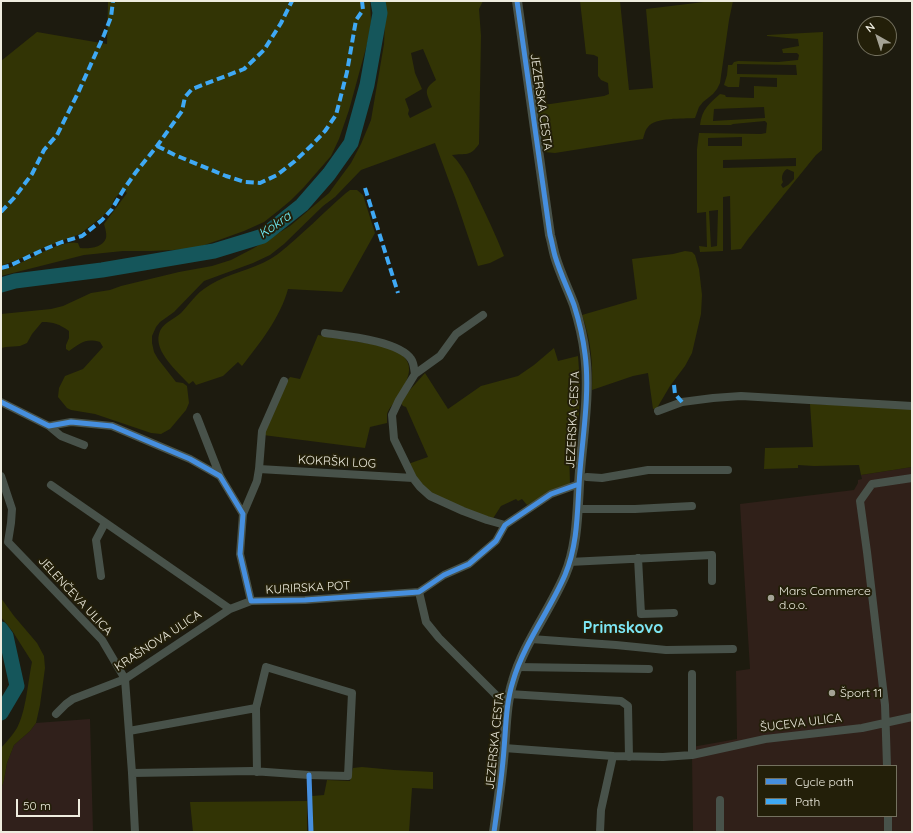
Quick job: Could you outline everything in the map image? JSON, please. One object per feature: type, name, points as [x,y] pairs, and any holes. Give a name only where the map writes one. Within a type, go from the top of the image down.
[{"type":"street","name":"JEZERSKA CESTA","points":[[494,832],[500,791],[509,694],[526,646],[565,575],[577,525],[586,389],[585,354],[582,331],[574,305],[555,256],[550,235],[517,1]]},
{"type":"street","points":[[483,314],[456,334],[440,356],[415,374],[392,415],[394,438],[413,478],[430,496],[481,518],[505,525]]},
{"type":"street","points":[[325,333],[385,343],[401,349],[411,359],[415,374]]},
{"type":"street","points":[[243,514],[257,480],[262,431],[284,381]]},
{"type":"street","points":[[658,411],[682,402],[741,396],[912,406]]},
{"type":"street","points":[[1,412],[3,403],[49,426],[61,436],[84,445]]},
{"type":"street","points":[[197,417],[220,476],[243,514]]},
{"type":"street","points":[[49,426],[71,422],[112,426],[190,459],[220,476]]},
{"type":"street","name":"KOKRŠKI LOG","points":[[259,469],[413,478]]},
{"type":"street","name":"JEZERSKA CESTA","points":[[587,477],[602,478],[648,470],[728,470]]},
{"type":"street","name":"JELENČEVA ULICA","points":[[1,476],[12,509],[8,542],[102,640],[125,678],[135,832]]},
{"type":"street","points":[[887,765],[886,723],[860,501],[872,484],[912,478]]},
{"type":"street","points":[[419,592],[444,575],[469,564],[496,541],[505,525],[551,494],[579,484]]},
{"type":"street","points":[[51,485],[230,608]]},
{"type":"street","points":[[578,509],[635,509],[692,506]]},
{"type":"street","name":"KURIRSKA POT","points":[[243,514],[240,554],[251,601],[305,600],[419,592]]},
{"type":"street","points":[[101,576],[96,540],[106,523]]},
{"type":"street","points":[[569,562],[712,555],[712,581]]},
{"type":"street","points":[[638,558],[641,614],[674,613]]},
{"type":"street","name":"JEZERSKA CESTA","points":[[419,592],[426,622],[439,638],[507,706]]},
{"type":"street","name":"KRAŠNOVA ULICA","points":[[56,714],[66,704],[74,699],[125,678],[230,608],[251,601]]},
{"type":"street","points":[[531,639],[666,650],[733,649]]},
{"type":"street","points":[[132,773],[256,772],[348,776],[352,693],[266,667],[256,708],[256,772]]},
{"type":"street","points":[[517,668],[649,669]]},
{"type":"street","points":[[692,674],[692,755]]},
{"type":"street","points":[[509,694],[622,701],[628,706],[629,757]]},
{"type":"street","points":[[129,731],[256,708]]},
{"type":"street","name":"ŠUCEVA ULICA","points":[[504,748],[663,758],[692,755],[765,739],[862,728],[912,717]]},
{"type":"street","points":[[600,832],[601,810],[613,756]]},
{"type":"street","points":[[720,800],[720,832]]},
{"type":"street","points":[[888,817],[888,832]]},
{"type":"shaded area","points":[[108,1],[370,1],[371,22],[369,37],[349,110],[339,139],[331,156],[290,201],[264,222],[244,231],[193,249],[123,251],[84,255],[1,276],[1,270],[7,269],[47,250],[64,244],[78,243],[80,248],[99,246],[106,238],[104,224],[127,193],[123,190],[115,198],[111,207],[103,216],[80,234],[1,266],[1,61],[37,32],[107,44]]},
{"type":"shaded area","points":[[386,1],[483,1],[479,9],[481,36],[479,144],[470,153],[452,155],[460,164],[469,179],[504,256],[490,263],[478,266],[435,143],[361,170],[335,197],[323,206],[284,244],[270,255],[253,263],[204,281],[174,312],[160,322],[152,336],[154,352],[176,382],[183,383],[187,386],[189,403],[186,410],[170,429],[161,434],[151,433],[95,414],[71,410],[67,408],[58,397],[59,388],[65,376],[83,369],[103,347],[100,342],[87,341],[69,351],[66,349],[66,345],[69,338],[69,331],[50,322],[42,322],[27,343],[20,346],[1,348],[1,314],[51,309],[63,306],[91,293],[110,290],[179,272],[212,266],[231,260],[290,226],[329,193],[351,163],[361,144],[371,120],[384,44]],"holes":[[[423,49],[436,80],[427,89],[427,95],[432,107],[410,118],[405,99],[422,89],[415,73],[411,53]]]},
{"type":"shaded area","points":[[580,1],[620,1],[629,90],[653,88],[646,9],[712,1],[733,1],[720,83],[713,94],[699,107],[695,118],[670,119],[652,124],[645,131],[643,139],[555,153],[544,152],[537,106],[609,94],[608,83],[601,80],[598,76],[598,57],[586,54]]},
{"type":"shaded area","points":[[823,32],[822,150],[816,155],[741,249],[731,250],[730,196],[723,197],[723,251],[700,252],[699,246],[707,247],[706,212],[697,213],[697,149],[699,133],[761,134],[766,133],[767,123],[765,121],[731,125],[700,125],[702,115],[709,104],[720,94],[725,95],[726,97],[754,98],[754,86],[777,87],[777,78],[740,77],[739,87],[728,87],[724,85],[728,65],[732,65],[734,62],[778,62],[798,60],[799,55],[797,53],[783,53],[782,49],[799,46],[798,39],[767,35]],"holes":[[[737,64],[796,65],[797,75],[737,74]],[[764,107],[765,118],[713,121],[714,109]],[[742,137],[742,146],[708,146],[708,138]],[[796,158],[796,166],[723,168],[723,160]],[[787,169],[794,172],[794,179],[783,188],[781,185],[783,182],[782,177]],[[718,210],[717,246],[711,247],[709,211]]]},
{"type":"shaded area","points":[[350,190],[357,190],[363,195],[375,233],[342,292],[288,289],[275,320],[242,366],[238,362],[223,376],[196,385],[193,381],[189,384],[173,368],[163,355],[158,341],[162,327],[181,313],[197,294],[208,286],[263,263],[278,254]]},
{"type":"shaded area","points":[[685,251],[692,252],[695,255],[699,269],[702,295],[701,314],[692,353],[657,408],[653,409],[648,373],[633,376],[592,390],[591,352],[588,334],[582,315],[637,299],[632,259]]},
{"type":"shaded area","points":[[318,335],[389,347],[404,357],[408,363],[409,369],[406,383],[387,414],[387,423],[370,427],[365,448],[263,435],[286,382],[290,377],[300,379]]},
{"type":"shaded area","points":[[554,348],[558,361],[578,356],[580,383],[579,414],[574,435],[569,437],[570,484],[527,505],[522,499],[518,501],[516,499],[501,506],[492,520],[432,494],[421,485],[408,464],[428,457],[406,407],[400,402],[425,373],[448,409],[481,386],[518,376]]},
{"type":"shaded area","points":[[810,404],[912,408],[912,467],[861,475],[859,465],[798,465],[798,468],[764,469],[765,448],[813,447]]},
{"type":"shaded area","points":[[912,467],[912,832],[693,832],[692,747],[737,739],[736,671],[750,669],[740,504],[854,490],[858,480],[862,479],[861,475]]},
{"type":"shaded area","points":[[1,598],[37,643],[44,656],[45,668],[36,723],[30,731],[14,745],[7,763],[1,789],[1,748],[14,733],[23,714],[32,662],[13,632],[1,617]]},
{"type":"shaded area","points":[[90,719],[93,832],[1,832],[1,789],[7,763],[14,745],[30,731],[36,723]]},
{"type":"shaded area","points":[[362,767],[433,772],[433,789],[412,788],[409,832],[313,832],[312,796],[324,795],[327,780],[350,781],[353,768]]},
{"type":"shaded area","points":[[307,801],[307,832],[193,832],[190,802]]},
{"type":"waterway","name":"Kokra","points":[[1,285],[15,281],[102,270],[214,251],[263,236],[302,205],[329,174],[351,143],[367,85],[380,13],[378,1]]},
{"type":"waterway","name":"Kokra","points":[[1,629],[6,636],[17,686],[1,713]]},
{"type":"marked path","points":[[1,212],[14,198],[32,174],[44,150],[57,135],[104,35],[111,17],[113,1]]},
{"type":"marked path","points":[[1,268],[9,266],[62,242],[82,236],[102,220],[112,209],[136,172],[182,111],[185,97],[192,89],[244,69],[264,50],[281,23],[292,1]]},
{"type":"marked path","points":[[157,146],[226,176],[245,182],[260,183],[277,175],[312,145],[325,131],[336,115],[347,72],[356,20],[363,10],[362,1]]},
{"type":"marked path","points":[[365,188],[398,293]]},
{"type":"marked path","points":[[674,385],[675,394],[682,402]]},
{"type":"cycle path","points":[[494,832],[500,790],[508,706],[513,681],[530,641],[559,589],[570,562],[573,550],[577,524],[587,383],[581,329],[574,305],[554,253],[550,235],[517,1]]},
{"type":"cycle path","points":[[1,402],[49,426],[71,422],[112,426],[190,459],[220,476],[243,514],[240,554],[251,601],[305,600],[419,592],[444,575],[469,564],[496,541],[505,525],[551,494],[579,484]]},
{"type":"cycle path","points":[[309,775],[311,832]]},
{"type":"place","name":"Mars Commerce d.o.o.","points":[[771,598]]},
{"type":"place","name":"Šport 11","points":[[832,693]]},
{"type":"district","name":"Primskovo","points":[[623,628]]}]
